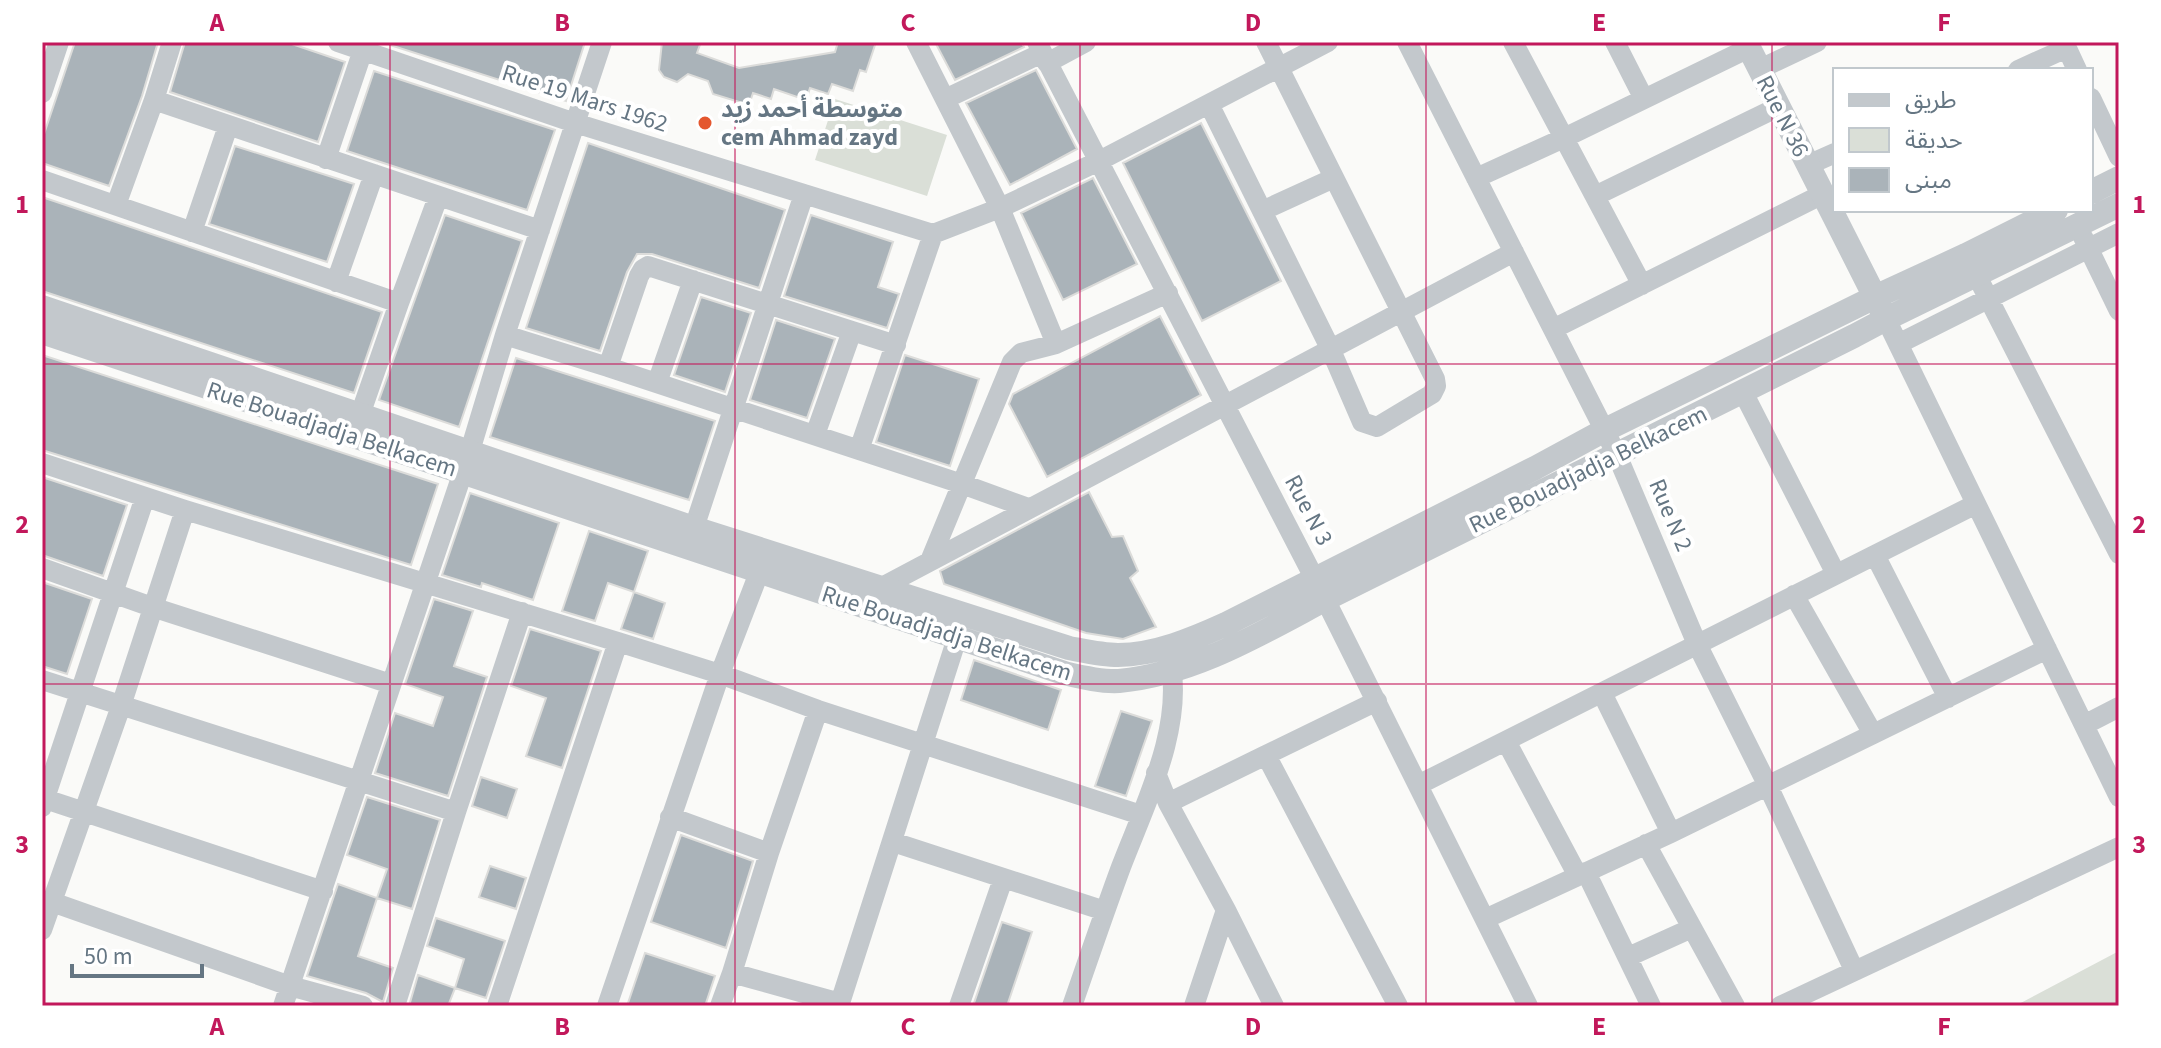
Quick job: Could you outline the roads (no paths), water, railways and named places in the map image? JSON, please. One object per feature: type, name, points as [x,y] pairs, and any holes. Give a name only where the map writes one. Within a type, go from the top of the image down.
[{"type":"street","points":[[116,205],[172,42]]},
{"type":"street","points":[[283,1006],[466,461],[602,42]]},
{"type":"street","points":[[916,42],[1000,208],[1056,344]]},
{"type":"street","points":[[945,99],[1042,53],[1086,42]]},
{"type":"street","points":[[1209,104],[1330,348],[1362,422],[1377,427],[1432,394],[1435,379],[1266,42]]},
{"type":"street","points":[[859,450],[933,234],[1000,208],[1099,161],[1328,42]]},
{"type":"street","name":"Rue N 2","points":[[1407,42],[1605,430],[1697,644],[1854,970]]},
{"type":"street","points":[[1513,42],[1642,285]]},
{"type":"street","points":[[1615,42],[1644,99]]},
{"type":"street","points":[[1476,178],[1644,99],[1752,53],[1817,42]]},
{"type":"street","points":[[326,159],[347,44]]},
{"type":"street","name":"Rue 19 Mars 1962","points":[[347,44],[575,123],[933,234]]},
{"type":"street","points":[[2022,68],[2065,45],[2076,68]]},
{"type":"street","points":[[42,93],[52,52]]},
{"type":"street","name":"Rue N 3","points":[[1042,53],[1320,589],[1528,1006]]},
{"type":"street","name":"Rue N 36","points":[[1752,53],[1886,319]]},
{"type":"street","points":[[154,100],[540,230]]},
{"type":"street","points":[[2093,102],[2119,157]]},
{"type":"street","points":[[1595,196],[1778,107]]},
{"type":"street","points":[[192,232],[228,126]]},
{"type":"street","points":[[1808,165],[1833,154]]},
{"type":"street","points":[[336,282],[374,174]]},
{"type":"street","points":[[1262,211],[1334,178]]},
{"type":"street","points":[[2093,191],[2119,178]]},
{"type":"street","points":[[42,180],[399,303]]},
{"type":"street","points":[[694,528],[804,194]]},
{"type":"street","points":[[1553,329],[1823,194]]},
{"type":"street","points":[[360,415],[438,197]]},
{"type":"street","name":"Rue Bouadjadja Belkacem","points":[[42,332],[694,528],[763,561],[880,588],[1069,648],[1120,655],[1167,646],[1320,589],[1617,455],[2119,205]]},
{"type":"street","name":"Rue Bouadjadja Belkacem","points":[[42,307],[360,415],[466,461],[763,561],[957,638],[1064,673],[1117,681],[1173,670],[1223,652],[1320,589],[1605,430],[2052,212]]},
{"type":"street","points":[[2078,226],[2119,311]]},
{"type":"street","points":[[1898,344],[2119,233]]},
{"type":"street","points":[[880,588],[1514,252]]},
{"type":"street","points":[[608,367],[639,276],[643,269],[650,267],[896,345]]},
{"type":"street","points":[[1977,276],[2119,554]]},
{"type":"street","points":[[657,383],[693,280]]},
{"type":"street","points":[[930,561],[1012,362],[1021,353],[1056,344],[1168,293]]},
{"type":"street","points":[[1886,319],[2119,797]]},
{"type":"street","points":[[815,435],[852,331]]},
{"type":"street","points":[[505,335],[734,408],[1028,508]]},
{"type":"street","points":[[1743,392],[1836,574]]},
{"type":"street","points":[[42,463],[720,674],[818,710],[1141,815]]},
{"type":"street","points":[[145,497],[43,801],[323,891]]},
{"type":"street","points":[[1418,785],[1976,504]]},
{"type":"street","points":[[42,930],[121,706],[185,510]]},
{"type":"street","points":[[1875,555],[1948,698]]},
{"type":"street","points":[[607,1006],[720,674],[763,561]]},
{"type":"street","points":[[42,568],[391,684]]},
{"type":"street","points":[[1794,595],[1873,734]]},
{"type":"street","points":[[395,1006],[522,612]]},
{"type":"street","points":[[732,973],[839,1005],[957,638]]},
{"type":"street","points":[[497,1006],[618,642]]},
{"type":"street","points":[[1072,1006],[1156,773],[1172,715],[1173,670],[1167,646]]},
{"type":"street","points":[[1485,919],[1671,833],[2047,649]]},
{"type":"street","points":[[42,680],[456,812]]},
{"type":"street","points":[[1602,693],[1671,833]]},
{"type":"street","points":[[1168,803],[1377,701]]},
{"type":"street","points":[[2084,725],[2119,707]]},
{"type":"street","points":[[720,1006],[818,710]]},
{"type":"street","points":[[1506,741],[1628,957],[1651,1006]]},
{"type":"street","points":[[1266,755],[1398,1006]]},
{"type":"street","points":[[1156,773],[1168,803],[1226,910],[1271,1005]]},
{"type":"street","points":[[670,817],[769,853]]},
{"type":"street","points":[[893,842],[1105,911]]},
{"type":"street","points":[[1646,844],[1735,1006]]},
{"type":"street","points":[[1780,1006],[2119,847]]},
{"type":"street","points":[[959,1006],[1003,879]]},
{"type":"street","points":[[52,902],[290,986],[363,1006]]},
{"type":"street","points":[[1194,1006],[1226,910]]},
{"type":"street","points":[[1628,957],[1692,928]]},
{"type":"place","name":"متوسطة أحمد زيد cem Ahmad zayd","points":[[705,123]]}]
